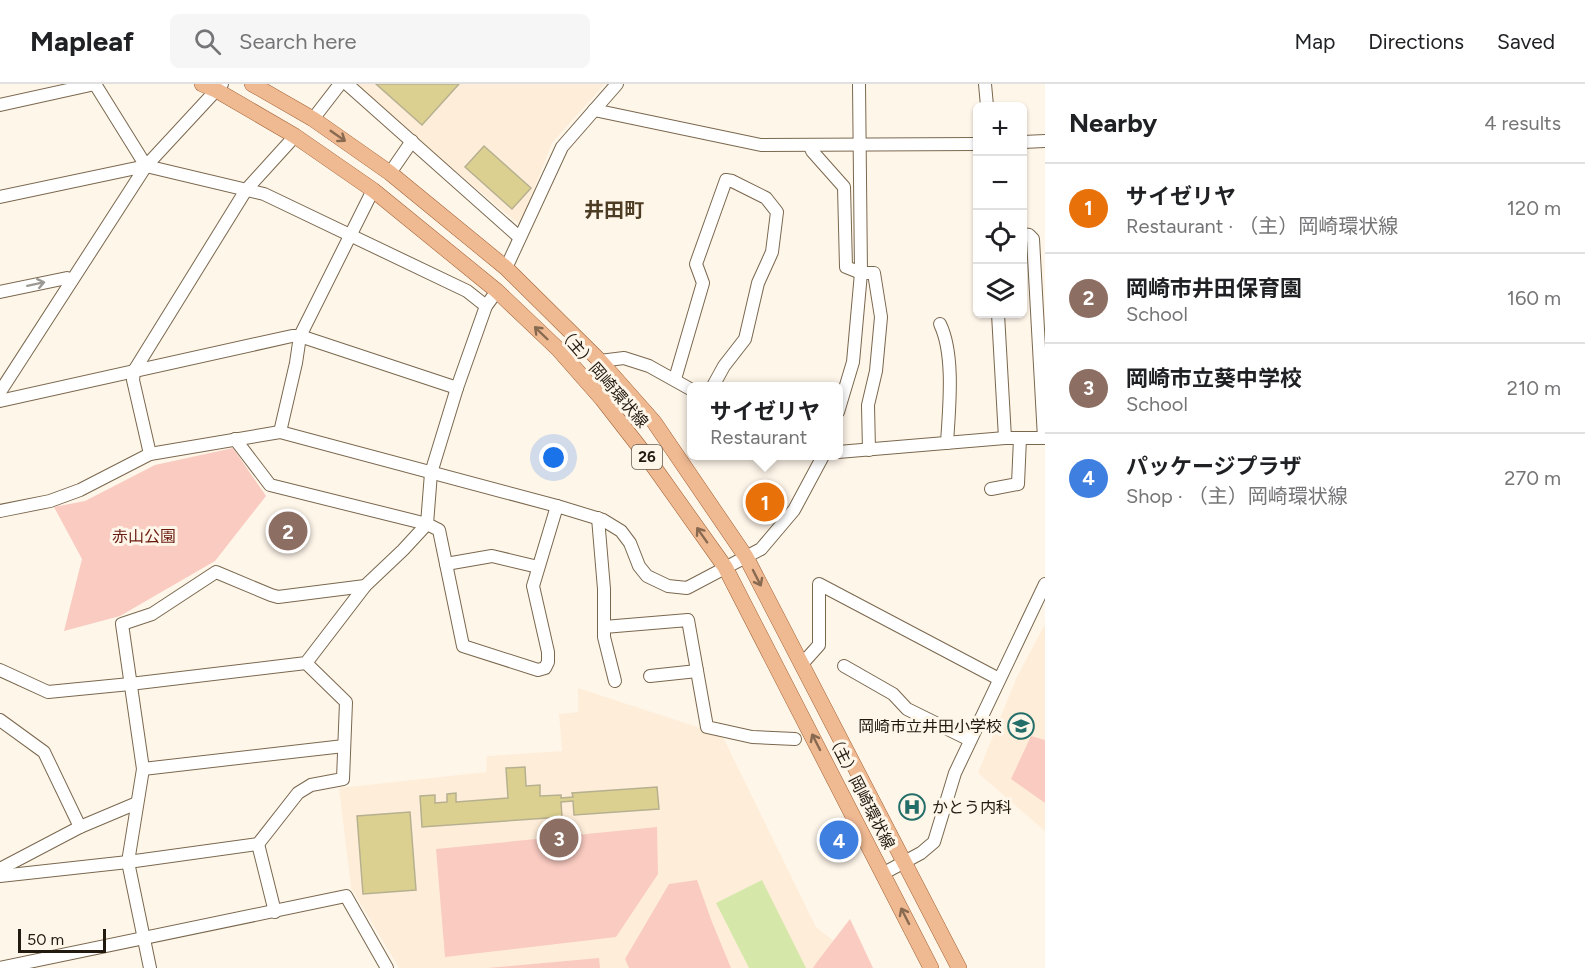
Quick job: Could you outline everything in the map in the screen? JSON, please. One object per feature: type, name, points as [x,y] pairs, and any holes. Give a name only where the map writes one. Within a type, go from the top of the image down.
[{"type":"main road","name":"（主）岡崎環状線","points":[[252,84],[313,119],[390,173],[506,268],[600,361],[654,422],[746,557],[959,968]]},
{"type":"main road","name":"（主）岡崎環状線","points":[[214,86],[295,136],[373,190],[497,291],[558,349],[602,399],[644,453],[725,567],[931,968]]},
{"type":"street","points":[[0,105],[95,84],[146,166]]},
{"type":"street","points":[[313,119],[340,84]]},
{"type":"street","points":[[347,84],[519,237]]},
{"type":"street","points":[[506,268],[562,147],[617,84]]},
{"type":"street","points":[[843,395],[853,362],[861,273],[859,84]]},
{"type":"street","points":[[986,84],[987,102]]},
{"type":"street","points":[[0,392],[146,166],[214,86]]},
{"type":"street","points":[[594,110],[742,143],[810,146],[973,144]]},
{"type":"street","points":[[150,454],[133,380],[134,371],[246,190],[295,136]]},
{"type":"street","points":[[390,173],[412,141]]},
{"type":"street","points":[[1027,142],[1045,141]]},
{"type":"street","points":[[810,146],[844,187],[846,267],[861,273],[874,273],[880,317],[876,371],[868,405],[869,450]]},
{"type":"street","points":[[0,197],[146,166],[264,194],[467,291],[486,306]]},
{"type":"street","points":[[675,379],[703,283],[696,264],[726,180],[766,198],[777,212],[772,252],[758,283],[745,339],[724,366],[716,382]]},
{"type":"street","points":[[280,432],[300,336],[373,190]]},
{"type":"street","points":[[843,452],[1005,438],[1044,438],[1033,239],[1027,234]]},
{"type":"street","points":[[0,292],[67,278],[72,280]]},
{"type":"street","points":[[0,670],[48,692],[306,663],[365,586],[404,550],[427,524],[431,473],[486,306],[497,291]]},
{"type":"street","points":[[998,318],[1005,438]]},
{"type":"street","points":[[940,324],[947,339],[950,405],[946,443]]},
{"type":"street","points":[[0,401],[300,336],[458,388]]},
{"type":"street","points":[[600,361],[624,358],[649,366],[687,387]]},
{"type":"street","points":[[0,511],[50,501],[80,490],[150,454],[280,432],[598,518],[621,531],[630,543],[639,566],[647,576],[668,586],[687,588],[761,549],[794,510],[821,460]]},
{"type":"street","points":[[991,489],[1018,484],[1020,438]]},
{"type":"street","points":[[235,439],[270,485],[427,524],[439,530],[463,646],[537,670],[545,668],[548,662],[548,652],[533,586],[557,506]]},
{"type":"street","points":[[598,518],[604,589],[604,637],[615,681]]},
{"type":"street","points":[[446,564],[492,556],[538,567]]},
{"type":"street","points":[[150,968],[128,862],[143,769],[122,624],[152,614],[216,572],[278,597],[365,586]]},
{"type":"street","points":[[802,664],[819,645],[819,584],[999,679]]},
{"type":"street","points":[[884,873],[921,853],[934,842],[955,773],[1045,584]]},
{"type":"street","points":[[604,627],[688,620],[707,728],[752,737],[795,739]]},
{"type":"street","points":[[0,876],[128,862],[258,844],[298,793],[311,785],[343,779],[346,702],[306,663]]},
{"type":"street","points":[[844,666],[893,694],[907,709],[970,740]]},
{"type":"street","points":[[650,676],[697,671]]},
{"type":"street","points":[[0,720],[44,752],[80,827]]},
{"type":"street","points":[[143,769],[344,746]]},
{"type":"street","points":[[0,869],[80,827],[137,803]]},
{"type":"street","points":[[258,844],[275,912]]},
{"type":"street","points":[[0,968],[346,896],[387,968]]},
{"type":"shaded area","points":[[357,84],[605,84],[552,143],[520,225],[416,138]]},
{"type":"shaded area","name":"岡崎市立井田小学校","points":[[1045,624],[1045,831],[978,773],[1016,679]]},
{"type":"shaded area","points":[[578,688],[722,735],[816,927],[858,960],[861,968],[399,968],[351,888],[339,788],[486,772],[487,756],[562,751],[559,714],[578,712]]},
{"type":"shaded area","points":[[762,880],[806,968],[749,968],[716,903]]},
{"type":"green space","name":"赤山公園","points":[[233,448],[266,496],[215,561],[120,616],[64,631],[82,559],[54,507],[85,501],[155,465]]},
{"type":"green space","points":[[1031,736],[1045,740],[1045,803],[1011,779]]},
{"type":"green space","points":[[657,827],[658,874],[616,937],[445,957],[436,849]]},
{"type":"green space","points":[[697,880],[731,968],[629,968],[625,959],[669,884]]},
{"type":"green space","points":[[850,919],[873,968],[813,968],[817,962]]},
{"type":"green space","points":[[599,958],[600,968],[487,968]]},
{"type":"building","points":[[376,84],[459,84],[422,125]]},
{"type":"building","points":[[484,146],[531,188],[512,209],[465,167]]},
{"type":"building","points":[[766,481],[783,492],[763,523],[746,512]]},
{"type":"building","points":[[525,767],[526,786],[540,785],[540,796],[561,795],[561,798],[573,797],[572,793],[657,787],[659,809],[574,815],[573,801],[561,802],[562,817],[422,827],[420,796],[435,795],[435,803],[447,802],[447,794],[456,793],[456,802],[508,798],[506,768]]},
{"type":"building","points":[[410,812],[416,890],[363,894],[357,816]]},
{"type":"place","name":"サイゼリヤ","points":[[765,502]]},
{"type":"place","name":"岡崎市井田保育園","points":[[288,531]]},
{"type":"place","name":"岡崎市立井田小学校","points":[[1021,726]]},
{"type":"place","name":"かとう内科","points":[[912,807]]},
{"type":"place","name":"岡崎市立葵中学校","points":[[559,838]]},
{"type":"place","name":"パッケージプラザ","points":[[839,840]]},
{"type":"district","name":"井田町","points":[[614,210]]}]
